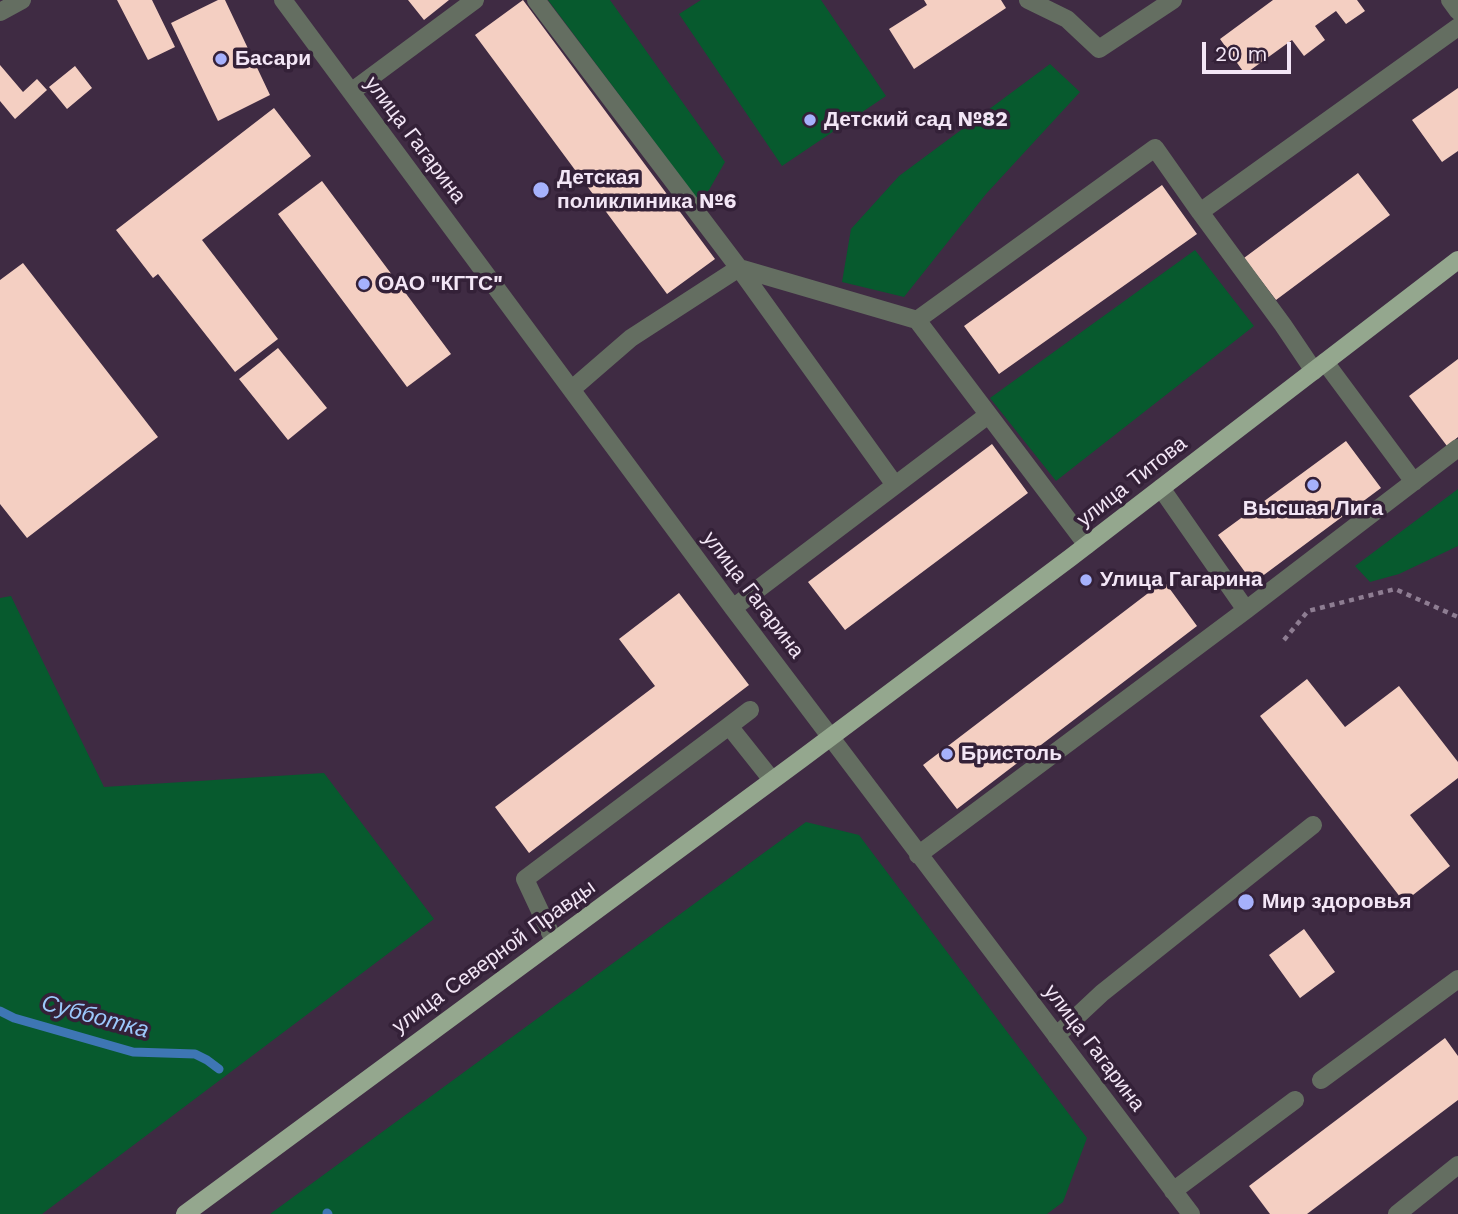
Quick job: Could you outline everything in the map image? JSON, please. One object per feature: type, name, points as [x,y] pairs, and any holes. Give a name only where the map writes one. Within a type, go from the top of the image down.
[{"type":"main road","name":"улица Титова","points":[[831,737],[1087,545],[1458,260]]},
{"type":"main road","name":"улица Северной Правды","points":[[185,1214],[831,737]]},
{"type":"street","points":[[0,12],[22,0]]},
{"type":"street","name":"улица Гагарина","points":[[283,0],[733,608],[1191,1214]]},
{"type":"street","points":[[351,92],[475,0]]},
{"type":"street","points":[[536,0],[739,268],[895,485]]},
{"type":"street","points":[[1028,0],[1067,19],[1099,49],[1173,0]]},
{"type":"street","points":[[1450,0],[1458,11]]},
{"type":"street","points":[[1200,212],[1458,27]]},
{"type":"street","points":[[917,320],[1155,148],[1283,325],[1414,482]]},
{"type":"street","points":[[572,389],[631,338],[739,268],[917,320],[1087,545]]},
{"type":"street","points":[[733,608],[988,415]]},
{"type":"street","points":[[918,855],[1458,448]]},
{"type":"street","points":[[1161,488],[1246,610]]},
{"type":"street","points":[[554,941],[525,879],[750,710]]},
{"type":"street","points":[[729,726],[772,780]]},
{"type":"street","points":[[1056,1036],[1102,993],[1313,825]]},
{"type":"street","points":[[1321,1080],[1456,984]]},
{"type":"street","points":[[1173,1191],[1295,1100]]},
{"type":"street","points":[[1397,1214],[1458,1165]]},
{"type":"path","points":[[1284,640],[1308,611],[1395,589],[1458,617]]},
{"type":"green space","points":[[548,0],[610,0],[725,162],[701,204]]},
{"type":"green space","points":[[701,0],[821,0],[886,96],[782,166],[679,14]]},
{"type":"green space","points":[[1050,64],[1080,92],[986,194],[904,297],[842,282],[851,229],[899,176]]},
{"type":"green space","points":[[1195,250],[1254,326],[1056,481],[990,398]]},
{"type":"green space","points":[[1458,489],[1458,546],[1399,574],[1370,582],[1355,566]]},
{"type":"green space","points":[[11,596],[104,787],[324,773],[434,919],[42,1214],[0,1214],[0,598]]},
{"type":"green space","points":[[806,822],[859,835],[1087,1138],[1063,1202],[1047,1214],[270,1214]]},
{"type":"building","points":[[117,0],[152,0],[175,47],[148,60]]},
{"type":"building","name":"Басари","points":[[218,0],[225,0],[270,95],[218,121],[171,23]]},
{"type":"building","points":[[408,0],[449,0],[424,20]]},
{"type":"building","points":[[523,0],[715,259],[667,294],[475,35]]},
{"type":"building","points":[[924,0],[1001,0],[1006,8],[914,69],[889,29],[927,5]]},
{"type":"building","points":[[1273,0],[1357,0],[1365,11],[1346,24],[1336,11],[1315,26],[1325,40],[1304,56],[1292,40],[1245,74],[1220,39]]},
{"type":"building","points":[[0,65],[23,92],[37,79],[47,90],[15,119],[0,101]]},
{"type":"building","points":[[75,66],[92,88],[67,109],[49,87]]},
{"type":"building","points":[[1458,88],[1458,151],[1442,162],[1412,120]]},
{"type":"building","points":[[274,108],[311,156],[202,240],[278,339],[235,372],[158,274],[153,278],[116,230]]},
{"type":"building","points":[[1358,173],[1390,215],[1276,300],[1244,258]]},
{"type":"building","name":"ОАО \"КГТС\"","points":[[322,181],[451,354],[407,387],[278,214]]},
{"type":"building","points":[[1162,185],[1197,234],[999,374],[964,326]]},
{"type":"building","points":[[23,263],[158,437],[27,538],[0,504],[0,280]]},
{"type":"building","points":[[278,348],[327,408],[288,440],[239,379]]},
{"type":"building","points":[[1458,359],[1458,437],[1447,446],[1409,396]]},
{"type":"building","points":[[1346,441],[1381,488],[1253,583],[1218,535]]},
{"type":"building","points":[[992,444],[1028,493],[845,630],[808,582]]},
{"type":"building","points":[[1164,581],[1197,626],[957,809],[923,765]]},
{"type":"building","points":[[679,593],[749,685],[529,853],[495,807],[655,686],[619,639]]},
{"type":"building","points":[[1307,679],[1345,727],[1399,686],[1458,762],[1458,778],[1410,815],[1450,866],[1404,902],[1260,716]]},
{"type":"building","points":[[1304,929],[1335,972],[1300,998],[1269,955]]},
{"type":"building","points":[[1445,1038],[1458,1056],[1458,1100],[1307,1214],[1270,1214],[1249,1186]]},
{"type":"waterway","name":"Субботка","points":[[0,1011],[14,1018],[133,1052],[195,1054],[219,1069]]},
{"type":"place","name":"Басари","points":[[221,59]]},
{"type":"place","name":"Детский сад №82","points":[[810,120]]},
{"type":"place","name":"Детская поликлиника №6","points":[[541,190]]},
{"type":"place","name":"ОАО \"КГТС\"","points":[[364,284]]},
{"type":"place","name":"Высшая Лига","points":[[1313,485]]},
{"type":"place","name":"Улица Гагарина","points":[[1086,580]]},
{"type":"place","name":"Бристоль","points":[[947,754]]},
{"type":"place","name":"Мир здоровья","points":[[1246,902]]}]
